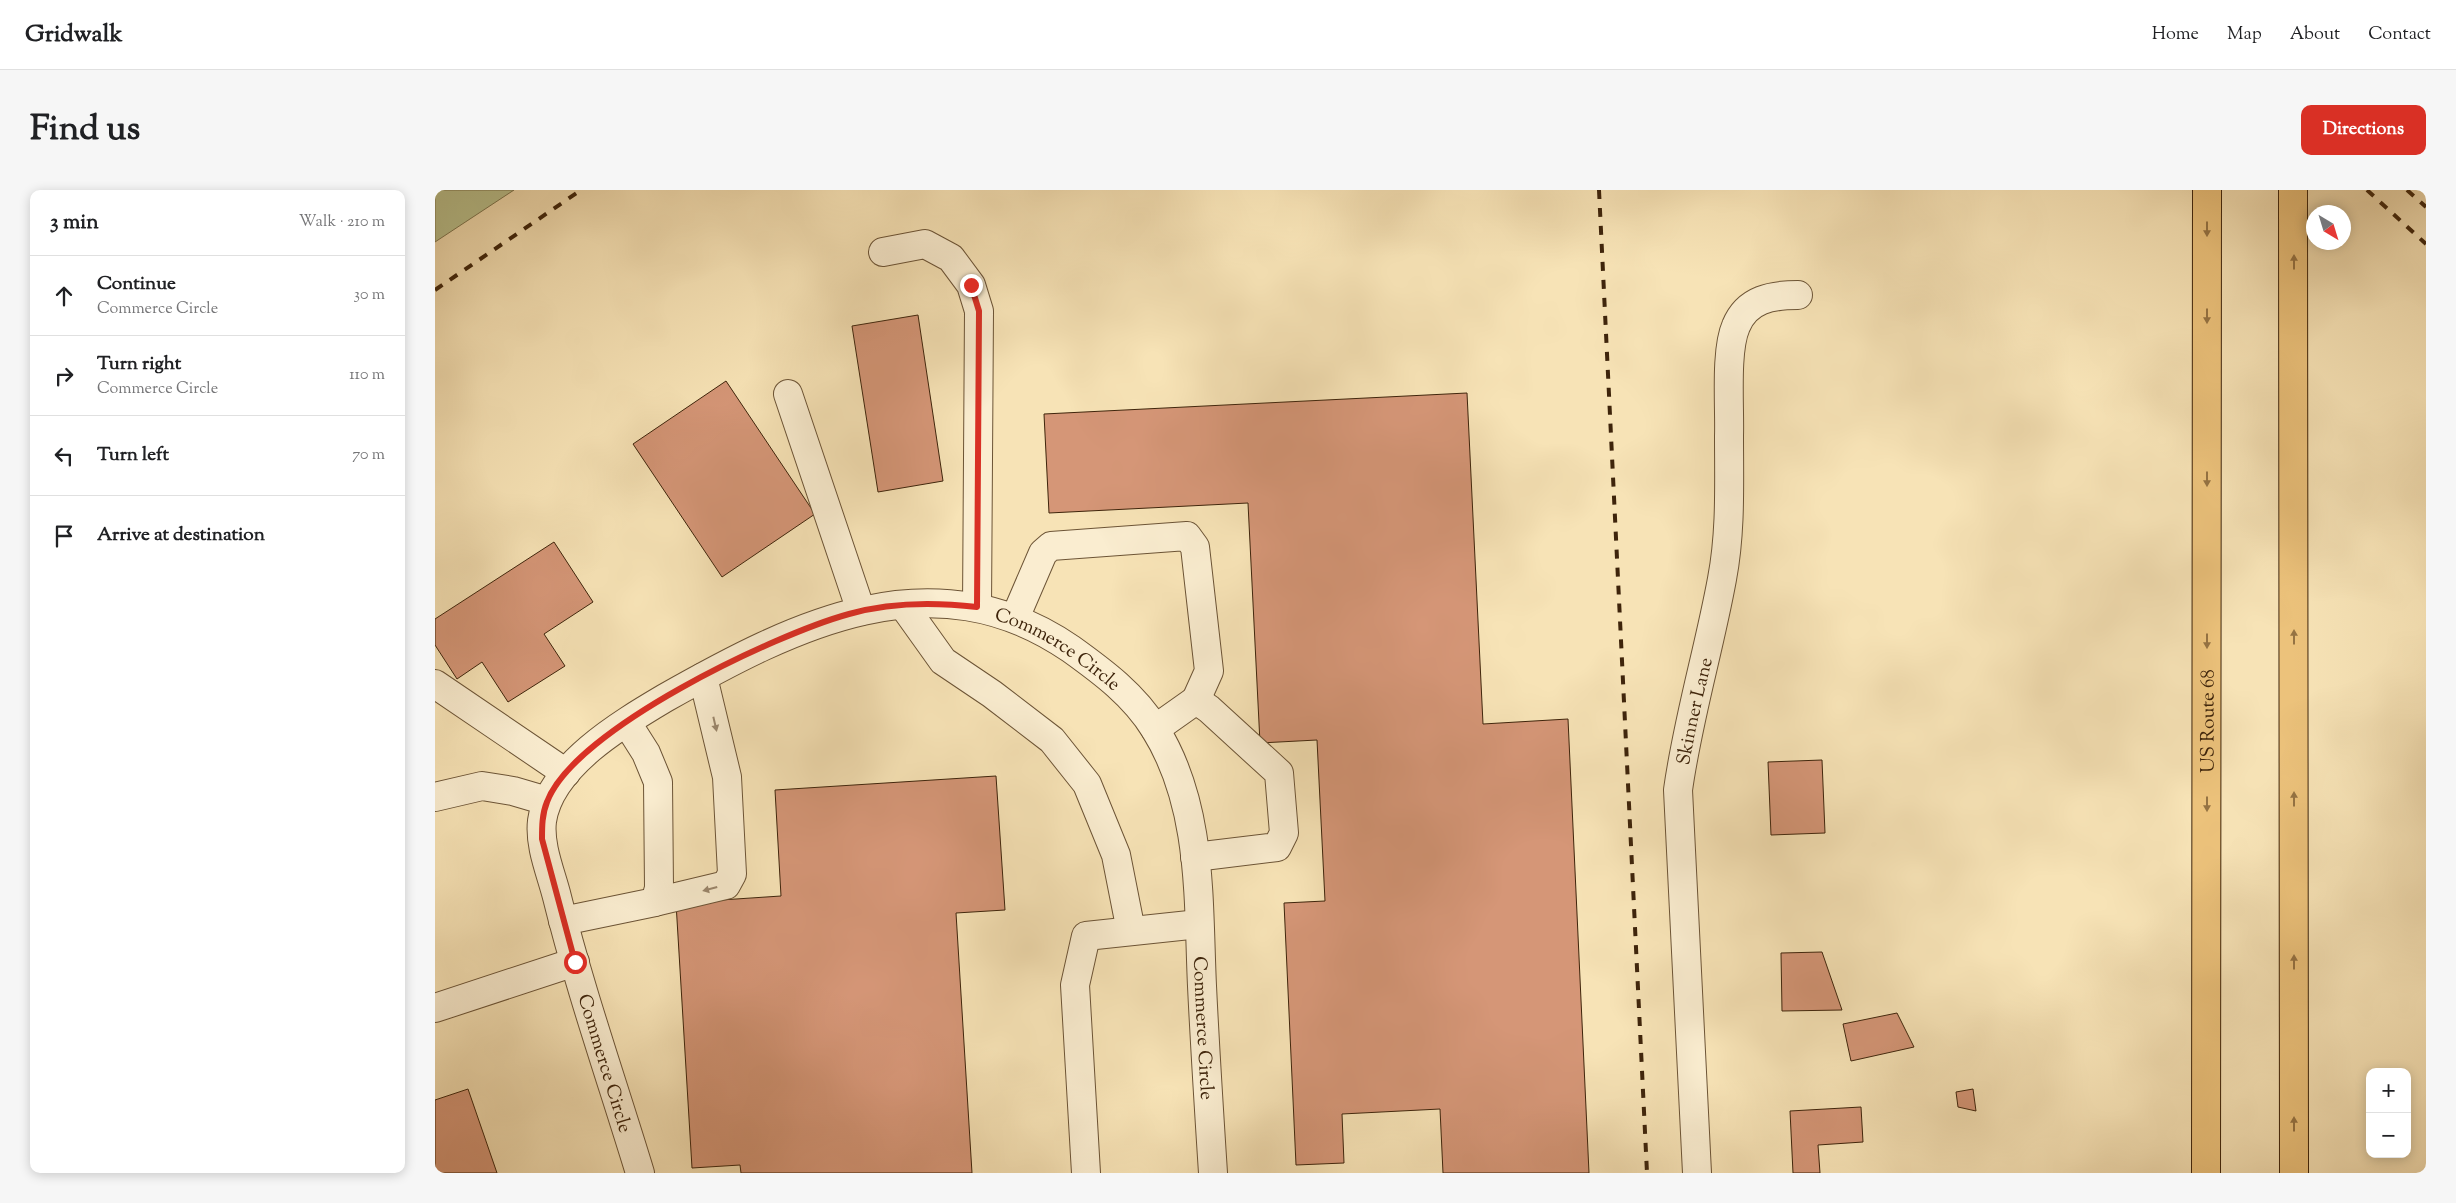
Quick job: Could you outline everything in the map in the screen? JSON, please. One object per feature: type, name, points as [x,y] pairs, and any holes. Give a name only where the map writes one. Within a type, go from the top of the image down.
[{"type":"highway","name":"US Route 68","points":[[2206,1173],[2207,190]]},
{"type":"highway","points":[[2293,190],[2293,1173]]},
{"type":"street","points":[[883,252],[925,244],[951,258],[971,285],[979,311],[977,607]]},
{"type":"street","name":"Skinner Lane","points":[[1697,1173],[1678,790],[1685,741],[1722,579],[1729,525],[1730,357],[1735,327],[1745,312],[1760,299],[1779,295],[1798,295]]},
{"type":"street","points":[[788,394],[861,611]]},
{"type":"street","points":[[1015,618],[1043,553],[1051,546],[1187,536],[1195,547],[1209,671],[1197,700],[1155,729]]},
{"type":"street","name":"Commerce Circle","points":[[640,1173],[575,962],[542,839],[542,822],[547,801],[566,773],[588,750],[627,723],[729,662],[797,631],[861,611],[903,605],[939,603],[977,607],[1015,618],[1047,633],[1099,669],[1131,696],[1155,729],[1179,779],[1189,811],[1195,857],[1210,1173]]},
{"type":"street","points":[[903,605],[943,661],[992,694],[1052,740],[1087,784],[1116,855],[1131,931]]},
{"type":"street","points":[[563,921],[726,885],[732,874],[727,777],[703,677]]},
{"type":"street","points":[[435,684],[566,773]]},
{"type":"street","points":[[1195,857],[1277,847],[1284,833],[1279,774],[1197,700]]},
{"type":"street","points":[[627,723],[646,753],[658,782],[659,888],[655,902]]},
{"type":"street","points":[[435,797],[482,786],[513,791],[547,801]]},
{"type":"street","points":[[1086,1173],[1075,985],[1086,936],[1199,924]]},
{"type":"street","points":[[435,1008],[575,962]]},
{"type":"green space","points":[[435,190],[514,190],[435,242]]},
{"type":"building","points":[[918,315],[943,481],[878,492],[852,326]]},
{"type":"building","points":[[726,381],[815,514],[722,577],[633,444]]},
{"type":"building","points":[[1467,393],[1483,724],[1568,719],[1589,1173],[1443,1173],[1440,1109],[1342,1114],[1344,1163],[1296,1165],[1284,903],[1325,901],[1317,740],[1260,743],[1248,503],[1049,513],[1044,414]]},
{"type":"building","points":[[554,542],[593,602],[544,634],[565,666],[508,702],[482,662],[457,679],[435,645],[435,619]]},
{"type":"building","points":[[1822,760],[1825,833],[1771,835],[1768,762]]},
{"type":"building","points":[[996,776],[1005,910],[956,913],[972,1173],[741,1173],[740,1165],[692,1168],[676,903],[781,896],[775,790]]},
{"type":"building","points":[[1822,952],[1842,1010],[1782,1011],[1781,953]]},
{"type":"building","points":[[1897,1013],[1914,1047],[1851,1061],[1843,1024]]},
{"type":"building","points":[[468,1089],[497,1173],[435,1173],[435,1100]]},
{"type":"building","points":[[1973,1089],[1976,1111],[1958,1107],[1956,1092]]},
{"type":"building","points":[[1861,1107],[1863,1142],[1818,1145],[1820,1173],[1793,1173],[1790,1111]]},
{"type":"railway","points":[[435,290],[581,190]]},
{"type":"railway","points":[[1599,190],[1647,1173]]},
{"type":"railway","points":[[2367,190],[2426,244]]},
{"type":"railway","points":[[2407,190],[2426,207]]},
{"type":"route","points":[[575,962],[542,839],[542,822],[547,801],[561,778],[588,750],[643,711],[729,662],[797,631],[850,614],[890,606],[939,603],[977,607],[979,311],[971,285]]}]
